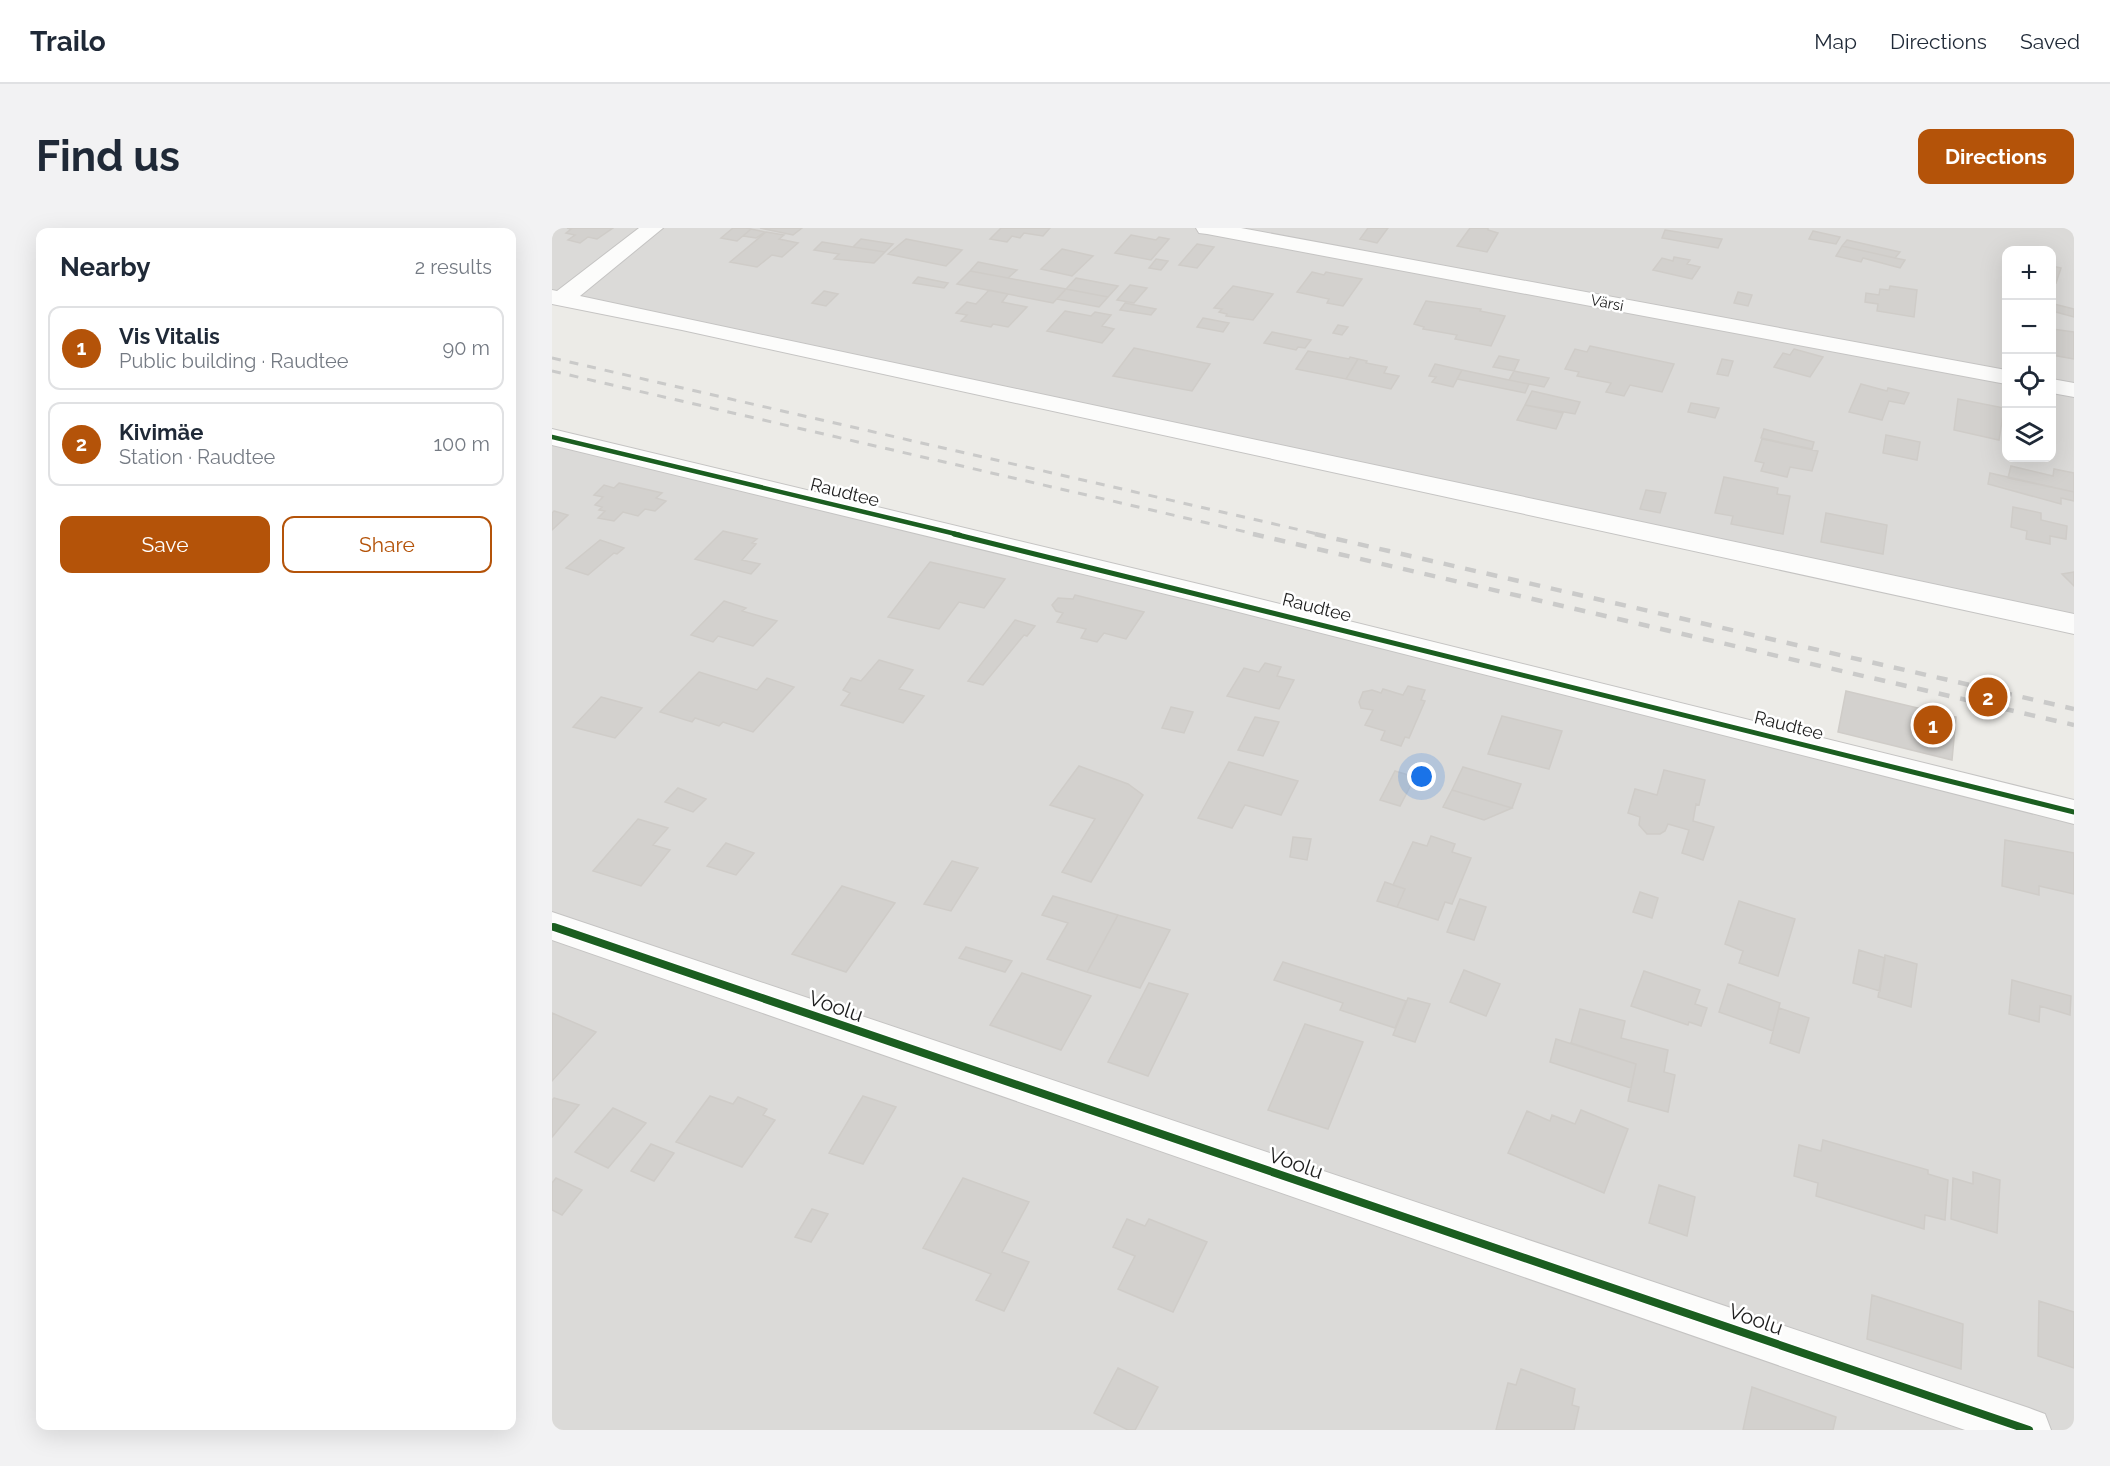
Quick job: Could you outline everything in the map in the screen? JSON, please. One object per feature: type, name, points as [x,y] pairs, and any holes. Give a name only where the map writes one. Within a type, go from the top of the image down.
[{"type":"street","points":[[557,298],[652,228]]},
{"type":"street","name":"Värsi","points":[[1207,228],[2002,376]]},
{"type":"street","points":[[557,298],[2074,624]]},
{"type":"street","points":[[2056,387],[2074,390]]},
{"type":"street","name":"Raudtee","points":[[552,437],[1207,595],[2074,812]]},
{"type":"street","name":"Voolu","points":[[552,926],[2029,1430]]},
{"type":"shaded area","points":[[552,228],[2074,228],[2074,624],[552,297]]},
{"type":"shaded area","points":[[552,437],[2074,812],[2074,1430],[552,1430]]},
{"type":"building","points":[[567,228],[613,228],[597,239],[588,237],[580,243],[568,240],[575,235],[566,233],[571,229]]},
{"type":"building","points":[[733,228],[751,229],[737,241],[721,238]]},
{"type":"building","points":[[760,228],[802,228],[793,235]]},
{"type":"building","points":[[1001,228],[1050,228],[1043,236],[1024,233],[1020,238],[1012,236],[1007,242],[990,239]]},
{"type":"building","points":[[1368,228],[1388,228],[1377,243],[1360,239]]},
{"type":"building","points":[[1470,228],[1488,228],[1498,233],[1487,252],[1457,246]]},
{"type":"building","points":[[751,229],[765,232],[756,238],[743,236]]},
{"type":"building","points":[[1665,230],[1722,239],[1718,248],[1662,238]]},
{"type":"building","points":[[1813,231],[1840,237],[1836,244],[1809,239]]},
{"type":"building","points":[[766,232],[784,235],[779,239],[798,243],[782,257],[772,255],[757,267],[730,262]]},
{"type":"building","points":[[1131,235],[1156,240],[1159,237],[1169,239],[1151,260],[1115,253]]},
{"type":"building","points":[[861,239],[893,244],[885,252],[853,247]]},
{"type":"building","points":[[906,239],[962,250],[946,266],[888,254]]},
{"type":"building","points":[[1847,240],[1900,252],[1895,258],[1842,246]]},
{"type":"building","points":[[822,242],[885,252],[874,263],[834,259],[839,254],[814,250]]},
{"type":"building","points":[[1197,244],[1214,247],[1197,268],[1179,265]]},
{"type":"building","points":[[1842,246],[1905,260],[1900,268],[1863,258],[1861,262],[1836,256]]},
{"type":"building","points":[[1062,249],[1093,256],[1072,276],[1041,269]]},
{"type":"building","points":[[1674,257],[1690,260],[1687,264],[1700,267],[1692,279],[1653,270],[1662,258],[1673,261]]},
{"type":"building","points":[[1156,259],[1168,261],[1161,270],[1149,268]]},
{"type":"building","points":[[978,262],[1017,270],[1008,278],[970,271]]},
{"type":"building","points":[[2056,267],[2061,268],[2056,283]]},
{"type":"building","points":[[970,271],[1066,289],[1053,303],[957,284]]},
{"type":"building","points":[[1312,272],[1324,275],[1326,272],[1362,279],[1343,306],[1327,303],[1329,299],[1297,292]]},
{"type":"building","points":[[918,277],[948,283],[944,288],[913,283]]},
{"type":"building","points":[[1076,278],[1118,286],[1108,297],[1066,289]]},
{"type":"building","points":[[1130,285],[1147,288],[1134,303],[1117,300]]},
{"type":"building","points":[[1233,286],[1273,294],[1253,320],[1226,316],[1227,314],[1219,312],[1222,309],[1214,308]]},
{"type":"building","points":[[1890,286],[1917,290],[1914,317],[1877,311],[1878,304],[1865,302],[1866,293],[1879,295],[1880,289],[1889,290]]},
{"type":"building","points":[[1066,289],[1108,297],[1099,307],[1057,299]]},
{"type":"building","points":[[989,290],[1008,294],[1002,302],[1027,307],[1008,327],[993,324],[991,327],[961,321],[967,315],[956,313],[967,302],[976,304]]},
{"type":"building","points":[[824,291],[838,294],[826,306],[812,303]]},
{"type":"building","points":[[1738,292],[1752,295],[1748,306],[1734,303]]},
{"type":"building","points":[[1426,301],[1481,309],[1480,311],[1505,316],[1491,346],[1455,339],[1457,335],[1423,329],[1424,327],[1414,324]]},
{"type":"building","points":[[1125,303],[1156,309],[1151,315],[1120,310]]},
{"type":"building","points":[[2056,304],[2074,309],[2074,317],[2056,312]]},
{"type":"building","points":[[1065,311],[1091,316],[1095,312],[1111,315],[1102,326],[1114,329],[1102,343],[1047,331]]},
{"type":"building","points":[[1203,318],[1229,323],[1223,332],[1197,327]]},
{"type":"building","points":[[1338,325],[1348,327],[1342,335],[1333,333]]},
{"type":"building","points":[[2056,330],[2074,332],[2074,359],[2056,356]]},
{"type":"building","points":[[1272,332],[1311,340],[1305,348],[1298,347],[1296,350],[1264,343]]},
{"type":"building","points":[[1590,346],[1674,364],[1662,392],[1630,385],[1624,396],[1606,392],[1611,383],[1577,376],[1579,372],[1565,369],[1575,349],[1587,352]]},
{"type":"building","points":[[1134,348],[1210,364],[1192,391],[1113,376]]},
{"type":"building","points":[[1794,349],[1823,357],[1810,377],[1774,367],[1783,353],[1790,355]]},
{"type":"building","points":[[1308,351],[1358,359],[1346,379],[1296,369]]},
{"type":"building","points":[[1499,356],[1519,360],[1514,371],[1493,367]]},
{"type":"building","points":[[1358,359],[1387,367],[1384,373],[1399,376],[1391,389],[1346,379]]},
{"type":"building","points":[[1722,359],[1733,361],[1728,376],[1717,374]]},
{"type":"building","points":[[1435,364],[1462,370],[1453,387],[1432,382],[1436,377],[1429,376]]},
{"type":"building","points":[[1462,370],[1529,384],[1525,393],[1457,379]]},
{"type":"building","points":[[1514,371],[1549,378],[1544,387],[1509,380]]},
{"type":"building","points":[[1861,384],[1887,391],[1888,388],[1909,393],[1904,404],[1889,401],[1882,420],[1849,412]]},
{"type":"building","points":[[1532,391],[1580,402],[1575,414],[1525,405]]},
{"type":"building","points":[[1958,399],[2002,408],[1999,440],[1954,430]]},
{"type":"building","points":[[1691,403],[1719,408],[1715,418],[1688,412]]},
{"type":"building","points":[[1525,405],[1563,413],[1556,429],[1517,420]]},
{"type":"building","points":[[1764,429],[1814,442],[1812,449],[1761,438]]},
{"type":"building","points":[[1886,435],[1920,442],[1917,460],[1883,453]]},
{"type":"building","points":[[1762,439],[1818,451],[1812,471],[1790,467],[1787,477],[1761,471],[1764,463],[1755,461]]},
{"type":"building","points":[[2011,466],[2053,476],[2054,469],[2074,473],[2074,492],[2008,478]]},
{"type":"building","points":[[1990,473],[2074,492],[2074,501],[2061,498],[2061,504],[1988,484]]},
{"type":"building","points":[[1724,477],[1778,488],[1777,494],[1790,496],[1783,534],[1731,524],[1733,516],[1715,513]]},
{"type":"building","points":[[619,483],[662,493],[656,498],[666,501],[655,511],[645,509],[638,516],[623,512],[614,521],[598,518],[605,511],[599,510],[602,507],[595,505],[603,497],[594,495],[604,485],[614,488]]},
{"type":"building","points":[[1646,490],[1666,493],[1660,513],[1640,509]]},
{"type":"building","points":[[2013,507],[2041,513],[2041,520],[2067,526],[2066,539],[2050,536],[2050,544],[2026,539],[2027,531],[2011,527]]},
{"type":"building","points":[[554,511],[568,515],[552,530],[552,513]]},
{"type":"building","points":[[1826,513],[1887,525],[1883,554],[1821,542]]},
{"type":"building","points":[[723,531],[757,539],[752,543],[756,544],[742,560],[760,564],[751,574],[695,559]]},
{"type":"building","points":[[600,540],[624,548],[617,554],[614,553],[588,575],[566,568]]},
{"type":"building","points":[[930,562],[1005,579],[984,608],[959,602],[939,629],[888,617]]},
{"type":"building","points":[[2074,572],[2074,586],[2062,574]]},
{"type":"building","points":[[1075,595],[1144,612],[1126,639],[1104,633],[1097,642],[1081,638],[1086,629],[1057,622],[1063,613],[1056,611],[1052,605],[1058,598],[1073,599]]},
{"type":"building","points":[[724,601],[746,608],[742,611],[777,621],[753,646],[718,636],[713,642],[691,635]]},
{"type":"building","points":[[1015,620],[1035,626],[1027,636],[1024,635],[983,685],[968,681]]},
{"type":"building","points":[[879,660],[913,670],[899,689],[924,696],[903,723],[841,705],[850,693],[843,690],[851,678],[861,681]]},
{"type":"building","points":[[1265,663],[1281,667],[1277,676],[1294,680],[1279,709],[1227,696],[1244,668],[1259,672]]},
{"type":"building","points":[[699,672],[757,690],[767,678],[794,687],[753,732],[723,722],[719,726],[695,718],[692,722],[660,712]]},
{"type":"building","points":[[1408,686],[1425,690],[1421,700],[1425,701],[1409,738],[1405,737],[1401,746],[1381,740],[1385,731],[1365,725],[1373,710],[1361,708],[1359,702],[1363,692],[1372,690],[1381,693],[1383,689],[1403,695]]},
{"type":"building","points":[[1846,691],[1956,717],[1952,760],[1838,732]]},
{"type":"building","points":[[601,697],[642,708],[615,738],[573,727]]},
{"type":"building","points":[[1171,707],[1193,712],[1184,733],[1162,728]]},
{"type":"building","points":[[1502,716],[1562,731],[1549,769],[1488,754]]},
{"type":"building","points":[[1255,717],[1279,722],[1263,756],[1238,750]]},
{"type":"building","points":[[1229,762],[1298,781],[1281,815],[1245,805],[1232,828],[1198,818]]},
{"type":"building","points":[[1079,766],[1128,784],[1143,795],[1091,882],[1062,872],[1095,819],[1050,805]]},
{"type":"building","points":[[1463,767],[1521,784],[1512,808],[1452,790]]},
{"type":"building","points":[[1664,770],[1705,780],[1699,805],[1696,804],[1693,821],[1714,827],[1703,860],[1682,853],[1689,830],[1668,824],[1665,831],[1660,834],[1647,834],[1639,825],[1640,817],[1628,813],[1635,789],[1657,795]]},
{"type":"building","points":[[1395,771],[1415,777],[1400,806],[1380,800]]},
{"type":"building","points":[[678,788],[706,799],[693,812],[665,802]]},
{"type":"building","points":[[1452,790],[1512,808],[1484,820],[1443,807]]},
{"type":"building","points":[[638,819],[668,828],[653,845],[670,850],[641,886],[593,871]]},
{"type":"building","points":[[1431,836],[1455,844],[1452,852],[1471,858],[1452,904],[1445,902],[1438,920],[1397,907],[1405,889],[1393,885],[1413,842],[1427,846]]},
{"type":"building","points":[[1293,837],[1311,839],[1307,860],[1290,857]]},
{"type":"building","points":[[2005,840],[2074,853],[2074,894],[2039,886],[2039,895],[2002,886]]},
{"type":"building","points":[[726,843],[754,853],[736,875],[707,866]]},
{"type":"building","points":[[952,861],[978,868],[951,911],[924,904]]},
{"type":"building","points":[[1385,882],[1405,889],[1397,907],[1377,901]]},
{"type":"building","points":[[842,886],[895,903],[846,972],[792,954]]},
{"type":"building","points":[[1640,892],[1658,898],[1652,918],[1633,912]]},
{"type":"building","points":[[1053,896],[1118,915],[1087,972],[1047,959],[1068,923],[1042,915]]},
{"type":"building","points":[[1460,899],[1486,907],[1474,940],[1447,932]]},
{"type":"building","points":[[1739,901],[1795,919],[1778,976],[1739,963],[1743,951],[1725,944]]},
{"type":"building","points":[[1118,915],[1170,930],[1140,988],[1087,972]]},
{"type":"building","points":[[966,947],[1012,961],[1005,972],[959,958]]},
{"type":"building","points":[[1859,950],[1885,958],[1880,991],[1853,983]]},
{"type":"building","points":[[1885,955],[1917,964],[1911,1007],[1878,997]]},
{"type":"building","points":[[1283,962],[1406,1001],[1395,1028],[1340,1010],[1343,1003],[1274,980]]},
{"type":"building","points":[[1464,970],[1500,984],[1486,1016],[1450,1002]]},
{"type":"building","points":[[1644,971],[1700,990],[1695,1004],[1707,1008],[1701,1026],[1689,1022],[1688,1025],[1631,1006]]},
{"type":"building","points":[[1022,973],[1091,996],[1061,1050],[990,1025]]},
{"type":"building","points":[[2012,980],[2071,996],[2070,1015],[2040,1006],[2039,1022],[2009,1014]]},
{"type":"building","points":[[1149,983],[1188,994],[1148,1076],[1108,1062]]},
{"type":"building","points":[[1728,984],[1780,1003],[1773,1031],[1719,1012]]},
{"type":"building","points":[[1408,998],[1430,1004],[1415,1042],[1393,1035]]},
{"type":"building","points":[[1779,1008],[1809,1018],[1799,1053],[1770,1043]]},
{"type":"building","points":[[1580,1009],[1625,1021],[1621,1038],[1668,1050],[1664,1072],[1675,1075],[1668,1112],[1628,1101],[1636,1064],[1571,1043]]},
{"type":"building","points":[[552,1013],[596,1032],[552,1081]]},
{"type":"building","points":[[1305,1024],[1363,1042],[1328,1129],[1268,1110]]},
{"type":"building","points":[[1556,1039],[1636,1064],[1631,1088],[1550,1062]]},
{"type":"building","points":[[710,1096],[733,1104],[738,1097],[767,1109],[763,1115],[775,1120],[742,1167],[676,1142]]},
{"type":"building","points":[[863,1096],[896,1107],[863,1164],[829,1153]]},
{"type":"building","points":[[554,1098],[579,1105],[552,1137],[552,1100]]},
{"type":"building","points":[[613,1108],[646,1123],[608,1168],[575,1152]]},
{"type":"building","points":[[1581,1110],[1628,1129],[1604,1193],[1508,1153],[1527,1111],[1550,1121],[1552,1115],[1575,1124]]},
{"type":"building","points":[[1823,1140],[1928,1170],[1928,1174],[1948,1180],[1945,1220],[1925,1215],[1924,1229],[1816,1196],[1818,1183],[1794,1176],[1799,1145],[1821,1151]]},
{"type":"building","points":[[651,1144],[674,1153],[654,1181],[631,1171]]},
{"type":"building","points":[[1973,1172],[2000,1180],[1997,1233],[1951,1219],[1953,1178],[1973,1184]]},
{"type":"building","points":[[556,1178],[582,1190],[562,1215],[552,1210],[552,1183]]},
{"type":"building","points":[[963,1178],[1029,1202],[1002,1252],[1029,1262],[1004,1311],[976,1300],[991,1274],[923,1248]]},
{"type":"building","points":[[1659,1185],[1695,1197],[1687,1236],[1649,1223]]},
{"type":"building","points":[[812,1209],[828,1214],[811,1242],[795,1237]]},
{"type":"building","points":[[1127,1219],[1145,1226],[1149,1219],[1207,1242],[1173,1312],[1118,1289],[1135,1256],[1113,1247]]},
{"type":"building","points":[[1872,1295],[1963,1324],[1961,1369],[1867,1339]]},
{"type":"building","points":[[2039,1301],[2074,1312],[2074,1368],[2038,1356]]},
{"type":"building","points":[[1118,1368],[1158,1387],[1135,1430],[1128,1430],[1094,1413]]},
{"type":"building","points":[[1521,1369],[1575,1389],[1572,1405],[1579,1407],[1574,1430],[1496,1430],[1508,1383],[1516,1385]]},
{"type":"building","points":[[1752,1387],[1836,1417],[1833,1430],[1743,1430]]},
{"type":"railway","points":[[552,358],[1322,535]]},
{"type":"railway","points":[[552,371],[1259,535]]},
{"type":"railway","points":[[1253,534],[2074,725]]},
{"type":"railway","points":[[1315,534],[2074,709]]},
{"type":"cycle path","points":[[552,437],[1207,595],[2074,812]]},
{"type":"cycle path","points":[[552,926],[2029,1430]]},
{"type":"place","name":"Kivimäe","points":[[1988,697]]},
{"type":"place","name":"Vis Vitalis","points":[[1933,725]]}]
